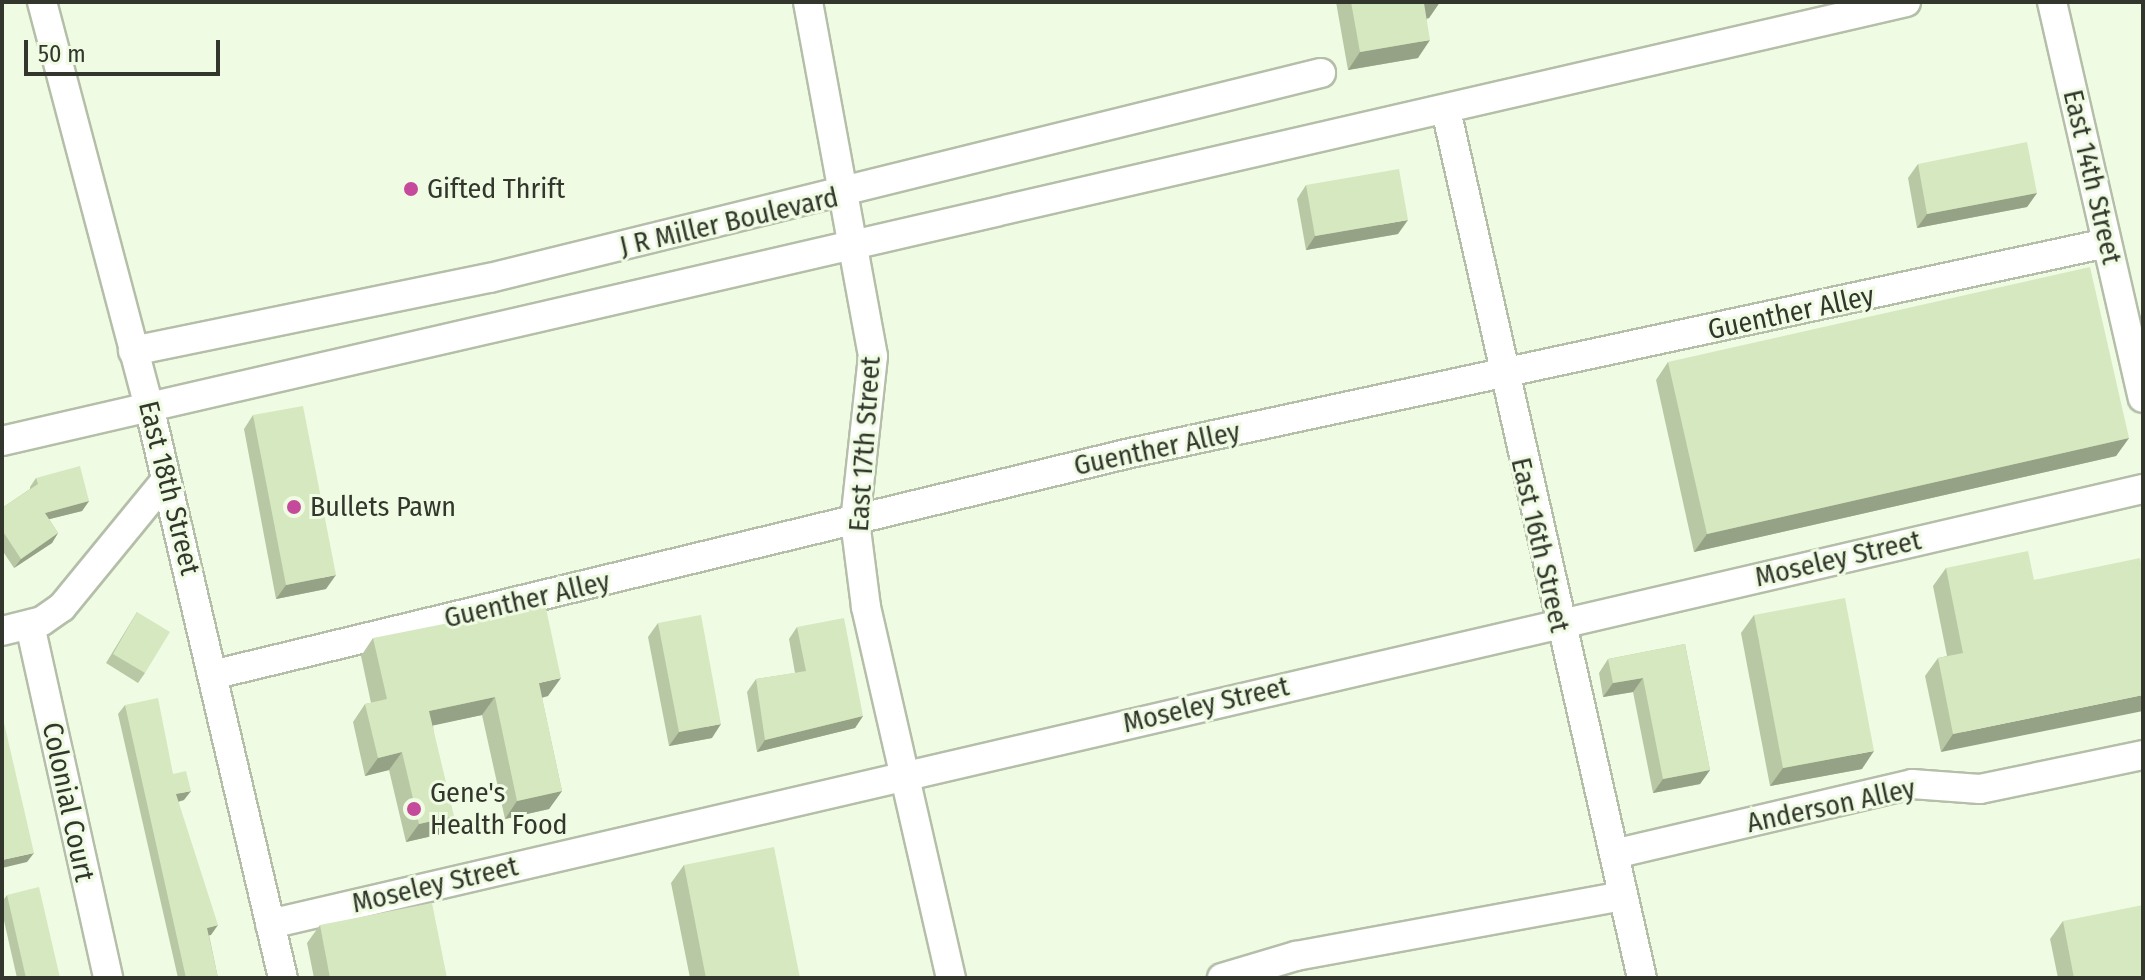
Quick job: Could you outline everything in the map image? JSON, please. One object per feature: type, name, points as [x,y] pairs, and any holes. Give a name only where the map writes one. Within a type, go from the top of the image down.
[{"type":"street","name":"East 18th Street","points":[[42,2],[149,406],[283,978]]},
{"type":"street","name":"East 17th Street","points":[[808,2],[873,356],[855,521],[866,607],[951,978]]},
{"type":"street","points":[[2,441],[854,241],[1446,110],[1906,2]]},
{"type":"street","name":"East 14th Street","points":[[2052,2],[2143,398]]},
{"type":"street","name":"J R Miller Boulevard","points":[[133,351],[490,278],[844,195],[1321,73]]},
{"type":"street","name":"East 16th Street","points":[[1446,110],[1502,376],[1642,978]]},
{"type":"street","name":"Guenther Alley","points":[[212,675],[1126,454],[1502,376],[2107,243]]},
{"type":"street","points":[[490,278],[500,323]]},
{"type":"street","points":[[2,631],[30,625],[62,607],[166,480]]},
{"type":"street","name":"Moseley Street","points":[[270,924],[2143,489]]},
{"type":"street","name":"Colonial Court","points":[[30,625],[108,978]]},
{"type":"street","name":"Anderson Alley","points":[[1614,854],[1912,784],[1980,789],[2143,755]]},
{"type":"street","points":[[1222,978],[1296,956],[1623,896]]},
{"type":"building","points":[[1351,2],[1432,2],[1424,3],[1430,40],[1360,52]]},
{"type":"building","points":[[2027,142],[2037,193],[1927,214],[1918,164]]},
{"type":"building","points":[[1399,169],[1408,220],[1315,236],[1306,185]]},
{"type":"building","points":[[2090,267],[2129,438],[1707,534],[1668,362]]},
{"type":"building","points":[[303,406],[336,575],[286,585],[253,415]]},
{"type":"building","points":[[80,466],[89,501],[45,513],[58,533],[21,559],[2,530],[2,508],[38,484],[36,478]]},
{"type":"building","points":[[2028,551],[2034,580],[2140,558],[2143,572],[2143,695],[1953,734],[1938,658],[1963,653],[1946,568]]},
{"type":"building","points":[[1845,598],[1874,751],[1783,768],[1754,615]]},
{"type":"building","points":[[545,604],[561,678],[539,683],[562,791],[517,801],[495,697],[429,711],[454,816],[419,824],[402,752],[378,758],[365,704],[387,699],[373,638]]},
{"type":"building","points":[[137,612],[170,632],[145,673],[113,654]]},
{"type":"building","points":[[701,615],[721,724],[679,732],[658,623]]},
{"type":"building","points":[[844,618],[863,716],[765,740],[756,679],[806,671],[797,627]]},
{"type":"building","points":[[1685,644],[1710,770],[1663,779],[1643,678],[1613,683],[1608,659]]},
{"type":"building","points":[[158,698],[173,774],[186,771],[191,791],[176,794],[218,925],[207,928],[218,978],[186,978],[125,705]]},
{"type":"building","points":[[2,714],[34,853],[2,860]]},
{"type":"building","points":[[774,847],[800,978],[706,978],[684,865]]},
{"type":"building","points":[[39,887],[60,978],[26,978],[7,895]]},
{"type":"building","points":[[432,903],[447,978],[330,978],[320,925]]},
{"type":"building","points":[[2143,905],[2143,978],[2074,978],[2063,921]]},
{"type":"place","name":"Gifted Thrift","points":[[411,189]]},
{"type":"place","name":"Bullets Pawn","points":[[294,507]]},
{"type":"place","name":"Gene's Health Food","points":[[414,809]]}]
